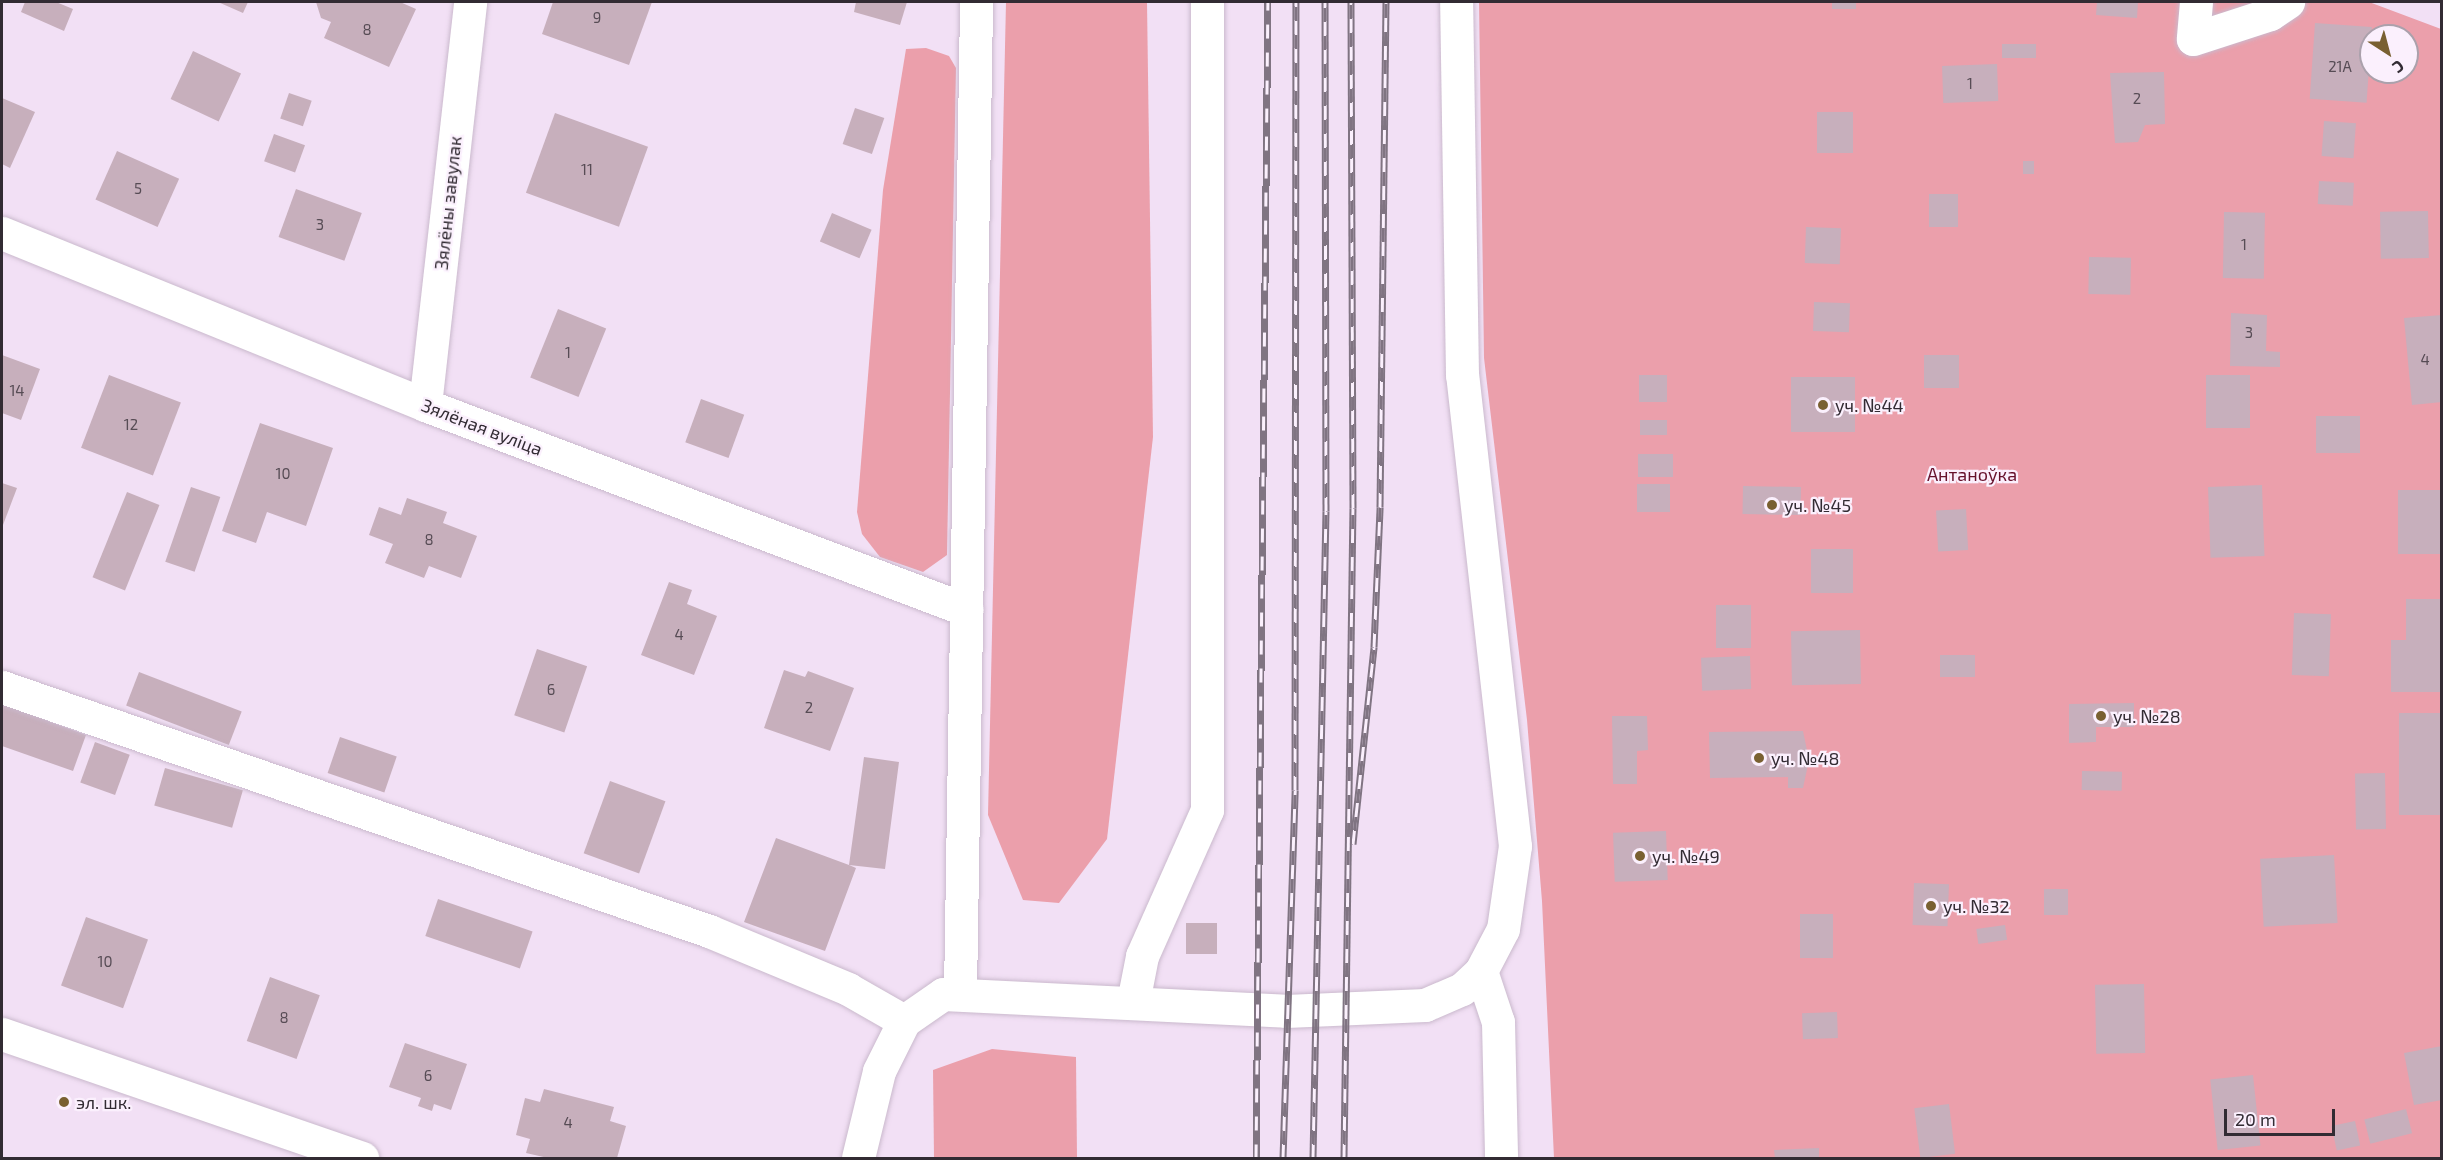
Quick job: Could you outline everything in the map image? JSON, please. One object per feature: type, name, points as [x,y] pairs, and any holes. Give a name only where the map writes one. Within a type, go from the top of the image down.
[{"type":"street","name":"Зялёны завулак","points":[[425,405],[470,2]]},
{"type":"street","points":[[960,992],[976,2]]},
{"type":"street","points":[[1133,1002],[1142,956],[1207,810],[1207,2]]},
{"type":"street","points":[[858,1158],[879,1071],[904,1021],[926,1001],[960,992],[1286,1011],[1425,1005],[1461,989],[1481,971],[1503,929],[1515,846],[1462,375],[1456,2]]},
{"type":"street","points":[[2196,2],[2193,39],[2270,14],[2288,2]]},
{"type":"street","name":"Зялёная вуліца","points":[[2,233],[425,405],[967,610]]},
{"type":"street","points":[[2,687],[709,931],[848,989],[904,1021]]},
{"type":"street","points":[[1481,971],[1498,1022],[1501,1158]]},
{"type":"street","points":[[2,1034],[362,1158]]},
{"type":"green space","points":[[1006,2],[1147,2],[1153,437],[1107,839],[1059,903],[1023,900],[988,815]]},
{"type":"green space","name":"Антаноўка","points":[[1479,2],[2369,2],[2441,29],[2441,1158],[1554,1158],[1542,901],[1527,720],[1484,358]]},
{"type":"green space","points":[[926,48],[949,56],[956,68],[947,555],[923,572],[880,557],[862,534],[857,512],[883,190],[906,49]]},
{"type":"green space","points":[[992,1049],[1076,1057],[1077,1158],[934,1158],[933,1070]]},
{"type":"building","points":[[25,2],[56,2],[73,9],[64,31],[21,12]]},
{"type":"building","points":[[218,2],[248,2],[243,13]]},
{"type":"building","points":[[316,2],[400,2],[416,9],[389,67],[324,38],[331,22],[321,18]]},
{"type":"building","points":[[553,2],[652,2],[629,65],[542,34]]},
{"type":"building","points":[[856,2],[907,2],[900,25],[854,12]]},
{"type":"building","points":[[1832,2],[1856,2],[1856,9],[1832,9]]},
{"type":"building","points":[[2097,2],[2138,2],[2137,18],[2096,15]]},
{"type":"building","points":[[2315,23],[2359,26],[2359,84],[2368,84],[2367,103],[2310,99]]},
{"type":"building","points":[[2002,44],[2036,44],[2036,58],[2002,58]]},
{"type":"building","points":[[193,51],[241,73],[219,121],[171,99]]},
{"type":"building","points":[[1997,64],[1998,101],[1943,103],[1942,66]]},
{"type":"building","points":[[2164,72],[2165,124],[2145,125],[2138,142],[2115,143],[2110,73]]},
{"type":"building","points":[[289,93],[312,101],[303,126],[280,119]]},
{"type":"building","points":[[2,98],[35,112],[10,168],[2,164]]},
{"type":"building","points":[[855,108],[884,118],[872,154],[843,144]]},
{"type":"building","points":[[1817,112],[1853,112],[1853,153],[1817,153]]},
{"type":"building","points":[[555,113],[648,147],[619,227],[526,193]]},
{"type":"building","points":[[2324,121],[2356,123],[2353,158],[2322,156]]},
{"type":"building","points":[[274,134],[305,145],[295,173],[264,161]]},
{"type":"building","points":[[117,151],[179,179],[158,227],[95,199]]},
{"type":"building","points":[[2023,161],[2034,161],[2034,174],[2023,174]]},
{"type":"building","points":[[2319,181],[2354,183],[2353,206],[2318,204]]},
{"type":"building","points":[[296,189],[362,213],[344,261],[279,237]]},
{"type":"building","points":[[1929,194],[1958,194],[1958,227],[1929,227]]},
{"type":"building","points":[[2428,211],[2429,258],[2381,259],[2380,212]]},
{"type":"building","points":[[2224,212],[2265,213],[2264,279],[2223,278]]},
{"type":"building","points":[[832,213],[872,230],[859,258],[820,242]]},
{"type":"building","points":[[1806,227],[1841,228],[1840,264],[1805,263]]},
{"type":"building","points":[[2089,257],[2131,258],[2130,295],[2088,294]]},
{"type":"building","points":[[1814,302],[1850,303],[1849,332],[1813,331]]},
{"type":"building","points":[[558,309],[606,328],[578,397],[530,378]]},
{"type":"building","points":[[2231,313],[2267,315],[2266,351],[2280,352],[2280,367],[2230,366]]},
{"type":"building","points":[[2442,315],[2442,402],[2412,405],[2404,318]]},
{"type":"building","points":[[2,355],[40,369],[21,420],[2,413]]},
{"type":"building","points":[[1924,355],[1959,355],[1959,388],[1924,388]]},
{"type":"building","points":[[109,375],[181,403],[153,475],[81,448]]},
{"type":"building","points":[[1639,375],[1667,375],[1667,402],[1639,402]]},
{"type":"building","points":[[2206,375],[2250,375],[2250,428],[2206,428]]},
{"type":"building","name":"уч. №44","points":[[1791,377],[1855,377],[1855,432],[1791,432]]},
{"type":"building","points":[[701,399],[744,415],[728,458],[685,442]]},
{"type":"building","points":[[2316,416],[2360,416],[2360,453],[2316,453]]},
{"type":"building","points":[[1640,420],[1667,420],[1667,435],[1640,435]]},
{"type":"building","points":[[260,423],[333,448],[306,526],[267,512],[256,543],[222,531]]},
{"type":"building","points":[[1638,454],[1673,454],[1673,477],[1638,477]]},
{"type":"building","points":[[2,483],[17,488],[3,525],[2,525]]},
{"type":"building","points":[[1637,484],[1670,484],[1670,512],[1637,512]]},
{"type":"building","points":[[2262,485],[2264,556],[2211,558],[2208,487]]},
{"type":"building","name":"уч. №45","points":[[1743,486],[1801,487],[1801,515],[1743,514]]},
{"type":"building","points":[[191,487],[220,497],[195,572],[165,562]]},
{"type":"building","points":[[2398,490],[2442,490],[2442,554],[2398,554]]},
{"type":"building","points":[[127,492],[159,505],[125,590],[93,577]]},
{"type":"building","points":[[407,498],[447,512],[443,523],[477,536],[461,578],[429,566],[424,578],[385,563],[393,544],[369,535],[379,507],[401,515]]},
{"type":"building","points":[[1966,509],[1968,550],[1938,552],[1936,511]]},
{"type":"building","points":[[1811,549],[1853,549],[1853,593],[1811,593]]},
{"type":"building","points":[[669,582],[692,590],[687,604],[717,616],[694,675],[641,655]]},
{"type":"building","points":[[2406,599],[2442,599],[2442,692],[2391,692],[2391,640],[2406,640]]},
{"type":"building","points":[[1716,605],[1751,605],[1751,648],[1716,648]]},
{"type":"building","points":[[2294,613],[2331,614],[2329,676],[2292,675]]},
{"type":"building","points":[[1860,630],[1861,684],[1792,685],[1791,631]]},
{"type":"building","points":[[537,649],[587,666],[564,732],[514,715]]},
{"type":"building","points":[[1940,655],[1975,655],[1975,677],[1940,677]]},
{"type":"building","points":[[1750,656],[1751,689],[1702,691],[1701,658]]},
{"type":"building","points":[[784,670],[805,677],[808,671],[854,688],[830,751],[764,728]]},
{"type":"building","points":[[139,672],[242,711],[229,745],[126,706]]},
{"type":"building","name":"уч. №28","points":[[2134,703],[2134,727],[2096,727],[2096,742],[2069,743],[2069,704]]},
{"type":"building","points":[[2,704],[86,735],[73,771],[2,746]]},
{"type":"building","points":[[2399,713],[2442,713],[2442,815],[2399,815]]},
{"type":"building","points":[[1612,716],[1647,716],[1648,750],[1637,751],[1637,784],[1613,784]]},
{"type":"building","name":"уч. №48","points":[[1803,731],[1809,760],[1803,788],[1788,788],[1788,777],[1710,778],[1709,732]]},
{"type":"building","points":[[340,737],[397,757],[384,792],[328,773]]},
{"type":"building","points":[[95,742],[130,755],[115,795],[80,782]]},
{"type":"building","points":[[864,757],[899,762],[885,869],[849,865]]},
{"type":"building","points":[[165,768],[243,790],[232,828],[154,805]]},
{"type":"building","points":[[2082,771],[2122,772],[2122,791],[2082,790]]},
{"type":"building","points":[[2385,773],[2386,829],[2356,830],[2355,774]]},
{"type":"building","points":[[610,781],[665,801],[639,874],[584,853]]},
{"type":"building","name":"уч. №49","points":[[1666,831],[1668,880],[1615,882],[1613,833]]},
{"type":"building","points":[[776,838],[856,868],[825,951],[744,922]]},
{"type":"building","points":[[2334,855],[2338,923],[2264,927],[2260,859]]},
{"type":"building","name":"уч. №32","points":[[1914,883],[1949,884],[1948,926],[1913,925]]},
{"type":"building","points":[[2044,889],[2068,889],[2068,915],[2044,915]]},
{"type":"building","points":[[438,899],[533,932],[520,968],[425,936]]},
{"type":"building","points":[[1800,914],[1833,914],[1833,958],[1800,958]]},
{"type":"building","points":[[86,917],[148,940],[123,1008],[61,986]]},
{"type":"building","points":[[1186,923],[1217,923],[1217,954],[1186,954]]},
{"type":"building","points":[[2005,925],[2007,940],[1978,944],[1976,929]]},
{"type":"building","points":[[270,977],[320,995],[297,1059],[247,1041]]},
{"type":"building","points":[[2144,984],[2145,1053],[2096,1054],[2095,985]]},
{"type":"building","points":[[1837,1012],[1838,1038],[1803,1039],[1802,1013]]},
{"type":"building","points":[[405,1043],[467,1064],[451,1110],[434,1104],[432,1111],[418,1106],[421,1098],[389,1087]]},
{"type":"building","points":[[2442,1046],[2442,1100],[2414,1105],[2404,1053]]},
{"type":"building","points":[[2253,1075],[2260,1146],[2218,1150],[2210,1079]]},
{"type":"building","points":[[544,1089],[614,1107],[610,1121],[626,1126],[617,1158],[548,1158],[526,1153],[530,1139],[516,1135],[525,1098],[540,1102]]},
{"type":"building","points":[[1949,1104],[1955,1154],[1920,1158],[1914,1108]]},
{"type":"building","points":[[2406,1109],[2412,1133],[2370,1144],[2364,1119]]},
{"type":"building","points":[[2355,1121],[2360,1145],[2337,1150],[2332,1126]]},
{"type":"building","points":[[1819,1148],[1819,1158],[1775,1158],[1774,1150]]},
{"type":"railway","points":[[1256,1158],[1268,2]]},
{"type":"railway","points":[[1283,1158],[1295,790],[1296,2]]},
{"type":"railway","points":[[1313,1158],[1326,511],[1325,2]]},
{"type":"railway","points":[[1344,1158],[1353,508],[1351,2]]},
{"type":"railway","points":[[1353,844],[1374,647],[1380,507],[1386,2]]},
{"type":"place","name":"уч. №44","points":[[1823,405]]},
{"type":"place","name":"уч. №45","points":[[1772,505]]},
{"type":"place","name":"уч. №28","points":[[2101,716]]},
{"type":"place","name":"уч. №48","points":[[1759,758]]},
{"type":"place","name":"уч. №49","points":[[1640,856]]},
{"type":"place","name":"уч. №32","points":[[1931,906]]},
{"type":"place","name":"эл. шк.","points":[[64,1102]]}]
